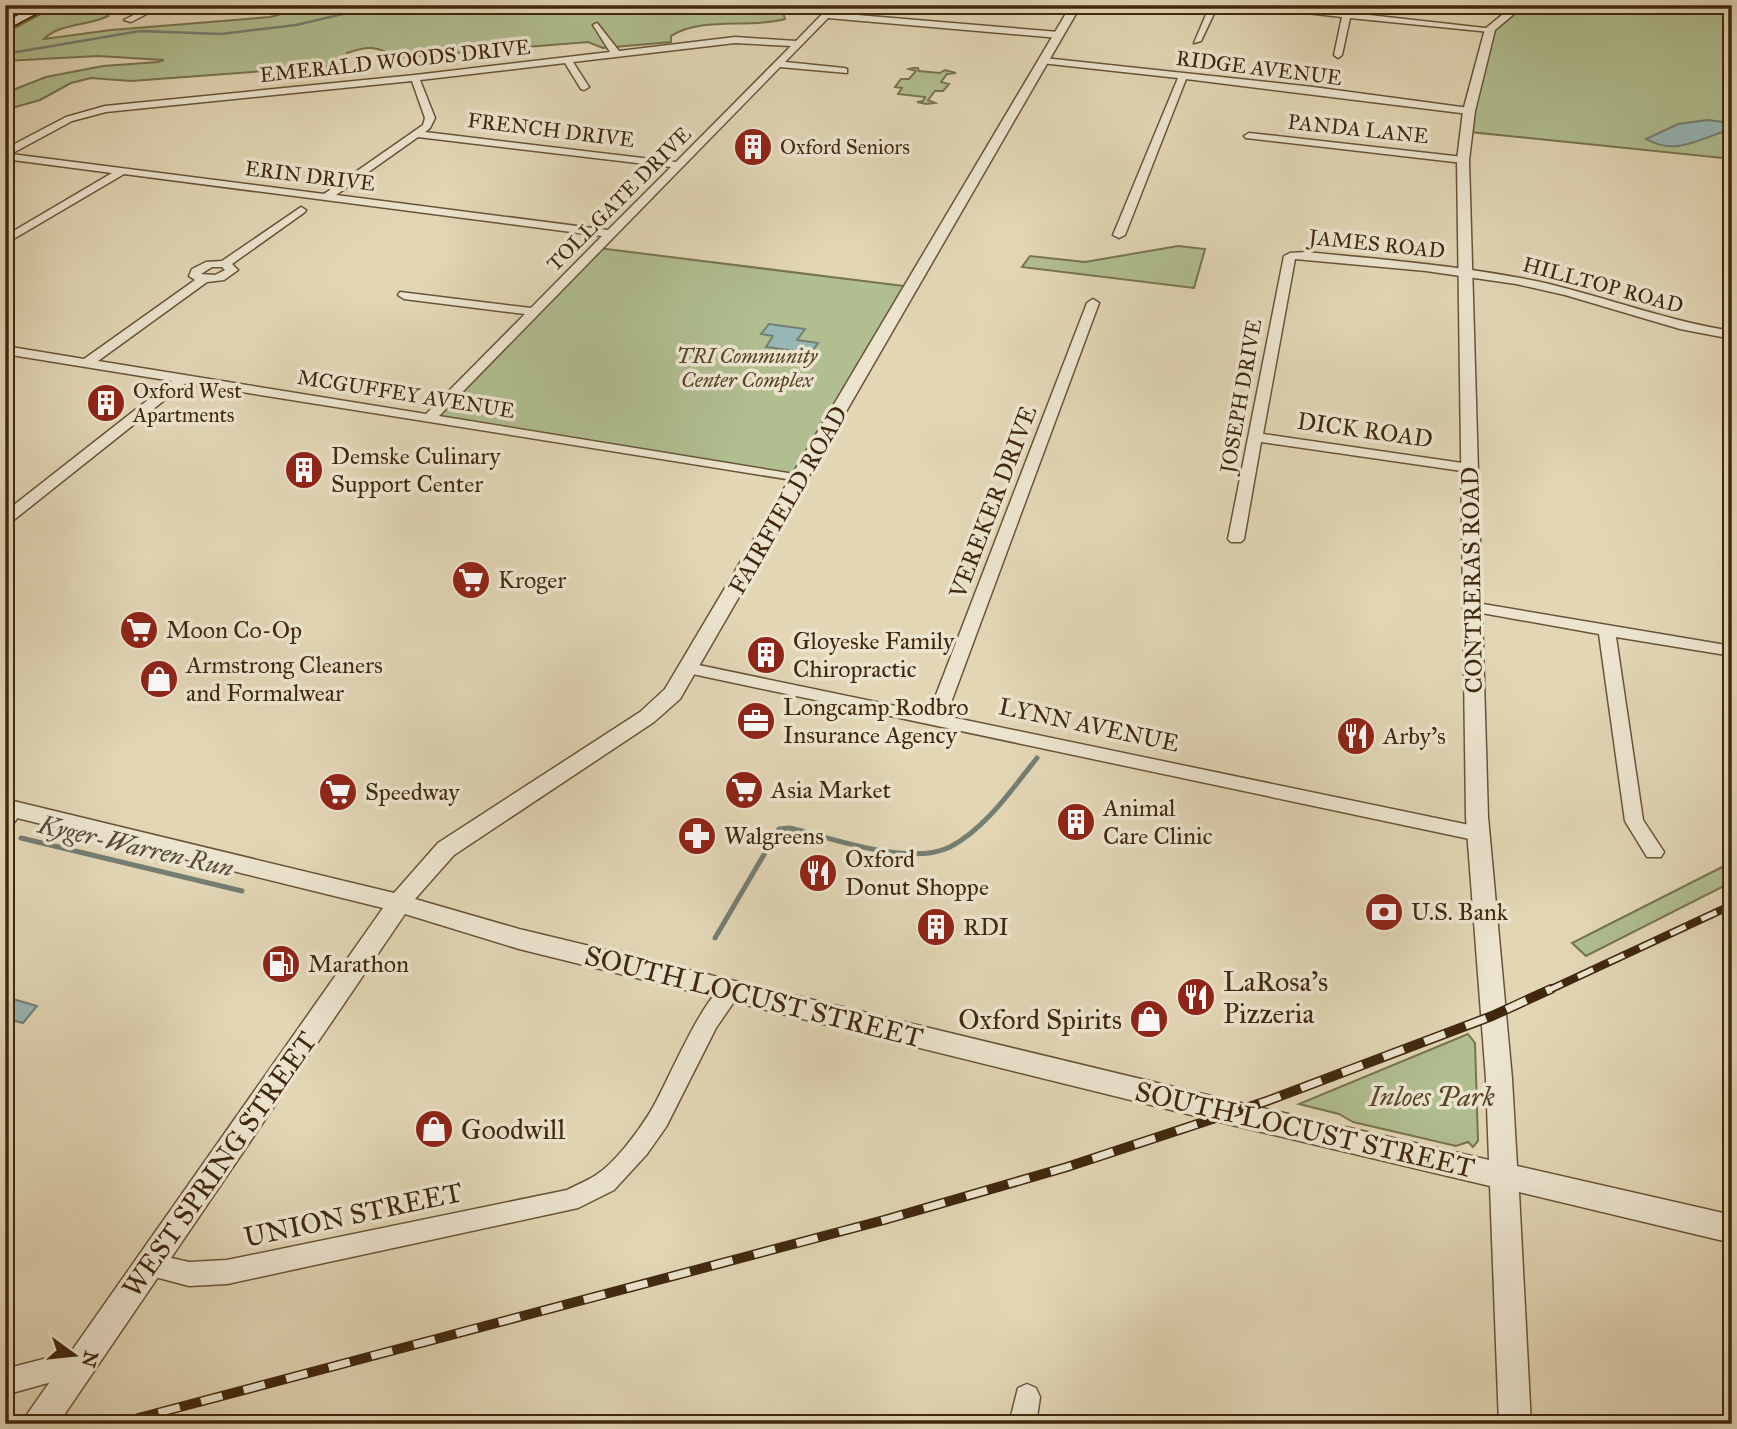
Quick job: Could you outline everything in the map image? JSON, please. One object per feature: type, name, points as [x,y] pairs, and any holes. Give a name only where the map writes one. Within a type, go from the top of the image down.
[{"type":"main road","points":[[5,27],[47,5]]},
{"type":"street","points":[[128,20],[160,5]]},
{"type":"street","name":"TOLLGATE DRIVE","points":[[429,419],[836,5]]},
{"type":"street","name":"FAIRFIELD ROAD","points":[[399,903],[446,849],[648,717],[673,694],[1076,5]]},
{"type":"street","points":[[1197,41],[1214,5]]},
{"type":"street","points":[[1237,5],[1490,29],[1511,12],[1527,5]]},
{"type":"street","points":[[1338,55],[1349,5]]},
{"type":"street","points":[[827,15],[1059,36]]},
{"type":"street","points":[[597,25],[616,54]]},
{"type":"street","name":"CONTRERAS ROAD","points":[[1490,29],[1469,111],[1463,160],[1465,274],[1471,607],[1479,834],[1505,1177],[1515,1424]]},
{"type":"street","name":"EMERALD WOODS DRIVE","points":[[5,154],[69,119],[93,111],[415,78],[735,40],[799,44]]},
{"type":"street","points":[[568,60],[584,87]]},
{"type":"street","name":"RIDGE AVENUE","points":[[1044,61],[1313,90],[1377,101],[1469,111]]},
{"type":"street","points":[[779,64],[844,71]]},
{"type":"street","points":[[1119,235],[1182,76]]},
{"type":"street","points":[[325,198],[430,122],[415,78]]},
{"type":"street","name":"FRENCH DRIVE","points":[[417,134],[680,165]]},
{"type":"street","name":"PANDA LANE","points":[[1248,136],[1463,160]]},
{"type":"street","name":"ERIN DRIVE","points":[[5,154],[610,234]]},
{"type":"street","points":[[5,241],[122,171]]},
{"type":"street","points":[[87,363],[204,279],[195,276],[196,271],[210,264],[225,264],[301,210]]},
{"type":"street","name":"JAMES ROAD","points":[[1287,260],[1290,256],[1306,255],[1465,274]]},
{"type":"street","name":"JOSEPH DRIVE","points":[[1236,539],[1287,260]]},
{"type":"street","name":"HILLTOP ROAD","points":[[1465,274],[1511,280],[1588,298],[1676,324],[1732,335]]},
{"type":"street","points":[[404,296],[535,312]]},
{"type":"street","name":"VEREKER DRIVE","points":[[936,718],[1093,303]]},
{"type":"street","name":"MCGUFFEY AVENUE","points":[[5,350],[800,479]]},
{"type":"street","points":[[5,520],[183,379]]},
{"type":"street","name":"DICK ROAD","points":[[1255,437],[1469,468]]},
{"type":"street","points":[[1471,607],[1732,651]]},
{"type":"street","points":[[1607,631],[1634,821],[1654,852]]},
{"type":"street","name":"LYNN AVENUE","points":[[689,668],[1479,834]]},
{"type":"street","name":"SOUTH LOCUST STREET","points":[[8,812],[399,903],[519,939],[1505,1177],[1732,1229]]},
{"type":"street","name":"WEST SPRING STREET","points":[[39,1424],[399,903]]},
{"type":"street","name":"UNION STREET","points":[[149,1265],[188,1274],[227,1272],[570,1200],[606,1182],[639,1147],[658,1120],[708,1023],[731,990]]},
{"type":"street","points":[[5,1381],[82,1362]]},
{"type":"street","points":[[1022,1424],[1027,1397]]},
{"type":"green space","points":[[58,5],[108,5],[102,9],[108,16],[66,27],[44,39],[111,30],[270,17],[314,5],[787,5],[783,12],[785,19],[697,26],[671,36],[671,42],[603,48],[588,42],[394,58],[378,49],[366,48],[347,53],[345,65],[131,81],[91,78],[71,83],[40,100],[5,110],[5,93],[46,77],[103,66],[164,60],[98,56],[5,61],[5,33]]},
{"type":"green space","points":[[1533,5],[1732,5],[1732,159],[1470,132],[1493,33],[1505,19]]},
{"type":"green space","points":[[918,68],[919,71],[940,73],[945,70],[956,73],[947,74],[941,82],[949,84],[943,91],[935,91],[928,100],[935,103],[926,104],[917,102],[923,101],[925,97],[898,94],[902,88],[895,87],[901,79],[909,79],[916,71],[909,69]]},
{"type":"green space","points":[[1178,246],[1205,249],[1194,288],[1022,267],[1030,256],[1085,262]]},
{"type":"green space","name":"TRI Community Center Complex","points":[[598,248],[912,287],[800,479],[429,419]]},
{"type":"green space","points":[[1732,862],[1732,882],[1586,956],[1572,943]]},
{"type":"green space","name":"Inloes Park","points":[[1468,1034],[1475,1043],[1478,1141],[1473,1147],[1468,1142],[1456,1146],[1353,1122],[1339,1114],[1299,1104]]},
{"type":"water","points":[[1707,120],[1732,123],[1732,129],[1679,146],[1657,144],[1646,139],[1678,124]]},
{"type":"water","points":[[769,324],[805,329],[797,340],[818,343],[811,353],[766,347],[773,336],[761,334]]},
{"type":"water","points":[[6,997],[37,1006],[23,1023],[5,1018]]},
{"type":"waterway","points":[[5,54],[140,31],[221,34],[296,25],[381,5]]},
{"type":"waterway","points":[[715,938],[779,829],[790,828],[870,849],[914,854],[933,852],[950,847],[987,819],[1037,758]]},
{"type":"waterway","name":"Kyger-Warren Run","points":[[21,838],[242,891]]},
{"type":"railway","points":[[1547,991],[1732,905]]},
{"type":"railway","points":[[116,1424],[884,1220],[1067,1167],[1267,1101],[1492,1016],[1551,989]]},
{"type":"place","name":"Oxford Seniors","points":[[753,147]]},
{"type":"place","name":"Oxford West Apartments","points":[[106,403]]},
{"type":"place","name":"Demske Culinary Support Center","points":[[304,470]]},
{"type":"place","name":"Kroger","points":[[471,580]]},
{"type":"place","name":"Moon Co-Op","points":[[139,630]]},
{"type":"place","name":"Gloyeske Family Chiropractic","points":[[766,655]]},
{"type":"place","name":"Armstrong Cleaners and Formalwear","points":[[159,679]]},
{"type":"place","name":"Longcamp Rodbro Insurance Agency","points":[[756,721]]},
{"type":"place","name":"Arby's","points":[[1356,736]]},
{"type":"place","name":"Asia Market","points":[[744,790]]},
{"type":"place","name":"Speedway","points":[[338,792]]},
{"type":"place","name":"Animal Care Clinic","points":[[1076,822]]},
{"type":"place","name":"Walgreens","points":[[697,836]]},
{"type":"place","name":"Oxford Donut Shoppe","points":[[818,873]]},
{"type":"place","name":"U.S. Bank","points":[[1384,912]]},
{"type":"place","name":"RDI","points":[[936,927]]},
{"type":"place","name":"Marathon","points":[[281,964]]},
{"type":"place","name":"LaRosa's Pizzeria","points":[[1196,997]]},
{"type":"place","name":"Oxford Spirits","points":[[1149,1019]]},
{"type":"place","name":"Goodwill","points":[[434,1129]]}]
